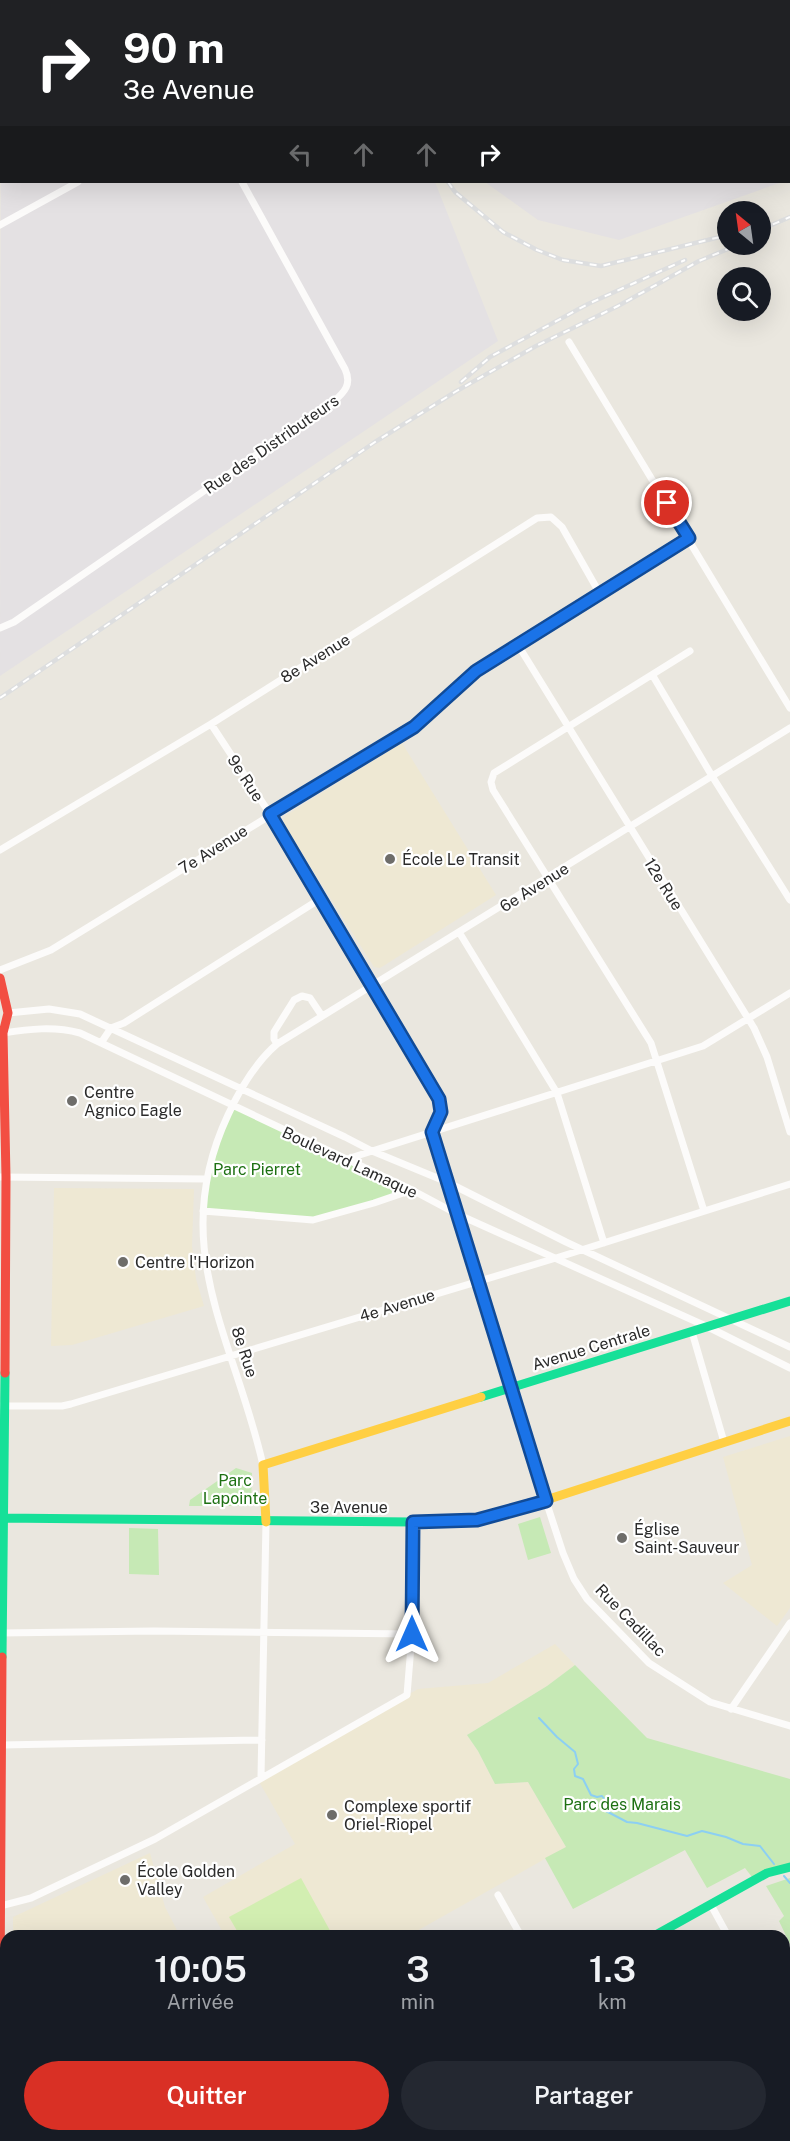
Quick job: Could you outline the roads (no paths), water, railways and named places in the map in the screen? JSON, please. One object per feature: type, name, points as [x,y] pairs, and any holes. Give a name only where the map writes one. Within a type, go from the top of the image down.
[{"type":"street","points":[[0,225],[76,183]]},
{"type":"street","name":"Rue des Distributeurs","points":[[0,628],[14,622],[343,394],[348,381],[345,369],[243,183]]},
{"type":"street","points":[[569,342],[790,708]]},
{"type":"street","name":"8e Avenue","points":[[0,850],[211,724],[537,518],[551,517],[562,527],[600,594]]},
{"type":"street","name":"7e Avenue","points":[[0,970],[51,950],[414,727],[476,671],[689,538]]},
{"type":"street","name":"12e Rue","points":[[518,645],[749,1018],[767,1057],[790,1132]]},
{"type":"street","points":[[690,651],[494,773],[491,782],[493,790],[651,1043],[704,1211]]},
{"type":"street","points":[[653,676],[712,776],[790,900]]},
{"type":"street","name":"9e Rue","points":[[211,724],[270,814],[439,1099],[441,1112],[432,1132]]},
{"type":"street","name":"6e Avenue","points":[[277,1044],[790,728]]},
{"type":"street","points":[[101,1043],[111,1028],[124,1023],[320,899]]},
{"type":"street","points":[[459,932],[557,1093],[603,1242]]},
{"type":"street","points":[[0,978],[8,1013],[1,1030],[4,1231],[0,1989]]},
{"type":"street","points":[[347,1159],[703,1046],[790,993]]},
{"type":"street","name":"8e Rue","points":[[261,1777],[266,1522],[263,1465],[254,1425],[230,1356],[208,1280],[204,1255],[203,1212],[206,1179],[218,1136],[242,1089],[267,1052],[277,1044],[274,1032],[294,1000],[302,996],[310,998],[322,1016]]},
{"type":"street","name":"Boulevard Lamaque","points":[[8,1013],[62,1010],[80,1014],[372,1151],[447,1182],[790,1347]]},
{"type":"street","name":"Boulevard Lamaque","points":[[1,1030],[48,1028],[80,1033],[412,1190],[457,1214],[708,1327],[790,1368]]},
{"type":"street","points":[[432,1132],[511,1388]]},
{"type":"street","points":[[3,1177],[206,1179]]},
{"type":"street","name":"4e Avenue","points":[[2,1406],[71,1404],[556,1258],[790,1184]]},
{"type":"street","points":[[203,1212],[313,1220],[412,1190]]},
{"type":"street","name":"Avenue Centrale","points":[[263,1465],[790,1301]]},
{"type":"street","points":[[692,1332],[724,1442]]},
{"type":"street","name":"Rue Cadillac","points":[[511,1388],[563,1553],[574,1579],[587,1599],[649,1663],[710,1702],[790,1726]]},
{"type":"street","name":"3e Avenue","points":[[2,1518],[266,1522],[477,1520],[546,1501],[790,1421]]},
{"type":"street","points":[[0,1906],[31,1898],[155,1839],[407,1695],[412,1634],[413,1522]]},
{"type":"street","points":[[731,1709],[790,1623]]},
{"type":"street","points":[[1,1633],[154,1631],[412,1634]]},
{"type":"street","points":[[2,1745],[262,1740]]},
{"type":"street","points":[[665,1930],[768,1873],[790,1868]]},
{"type":"street","points":[[498,1894],[518,1930]]},
{"type":"street","points":[[711,1905],[725,1930]]},
{"type":"waterway","points":[[539,1718],[575,1752],[578,1764],[574,1769],[575,1776],[583,1779],[591,1795],[602,1796],[606,1801],[604,1806],[606,1811],[627,1822],[687,1836],[702,1831],[743,1844],[760,1846],[774,1864]]},
{"type":"waterway","points":[[784,1876],[790,1883]]},
{"type":"railway","points":[[449,183],[455,192],[503,232],[537,250],[563,260],[601,266],[717,238]]},
{"type":"railway","points":[[771,225],[790,217]]},
{"type":"railway","points":[[0,698],[375,442],[455,392],[536,346],[717,254]]},
{"type":"railway","points":[[461,382],[490,357],[588,304],[685,260]]},
{"type":"place","name":"École Le Transit","points":[[390,859]]},
{"type":"place","name":"Centre Agnico Eagle","points":[[72,1101]]},
{"type":"place","name":"Centre l'Horizon","points":[[123,1262]]},
{"type":"place","name":"Église Saint-Sauveur","points":[[622,1538]]},
{"type":"place","name":"Complexe sportif Oriel-Riopel","points":[[332,1815]]},
{"type":"place","name":"École Golden Valley","points":[[125,1880]]},
{"type":"park label","name":"Parc Pierret","points":[[257,1169]]},
{"type":"park label","name":"Parc Lapointe","points":[[235,1489]]},
{"type":"park label","name":"Parc des Marais","points":[[622,1804]]}]
